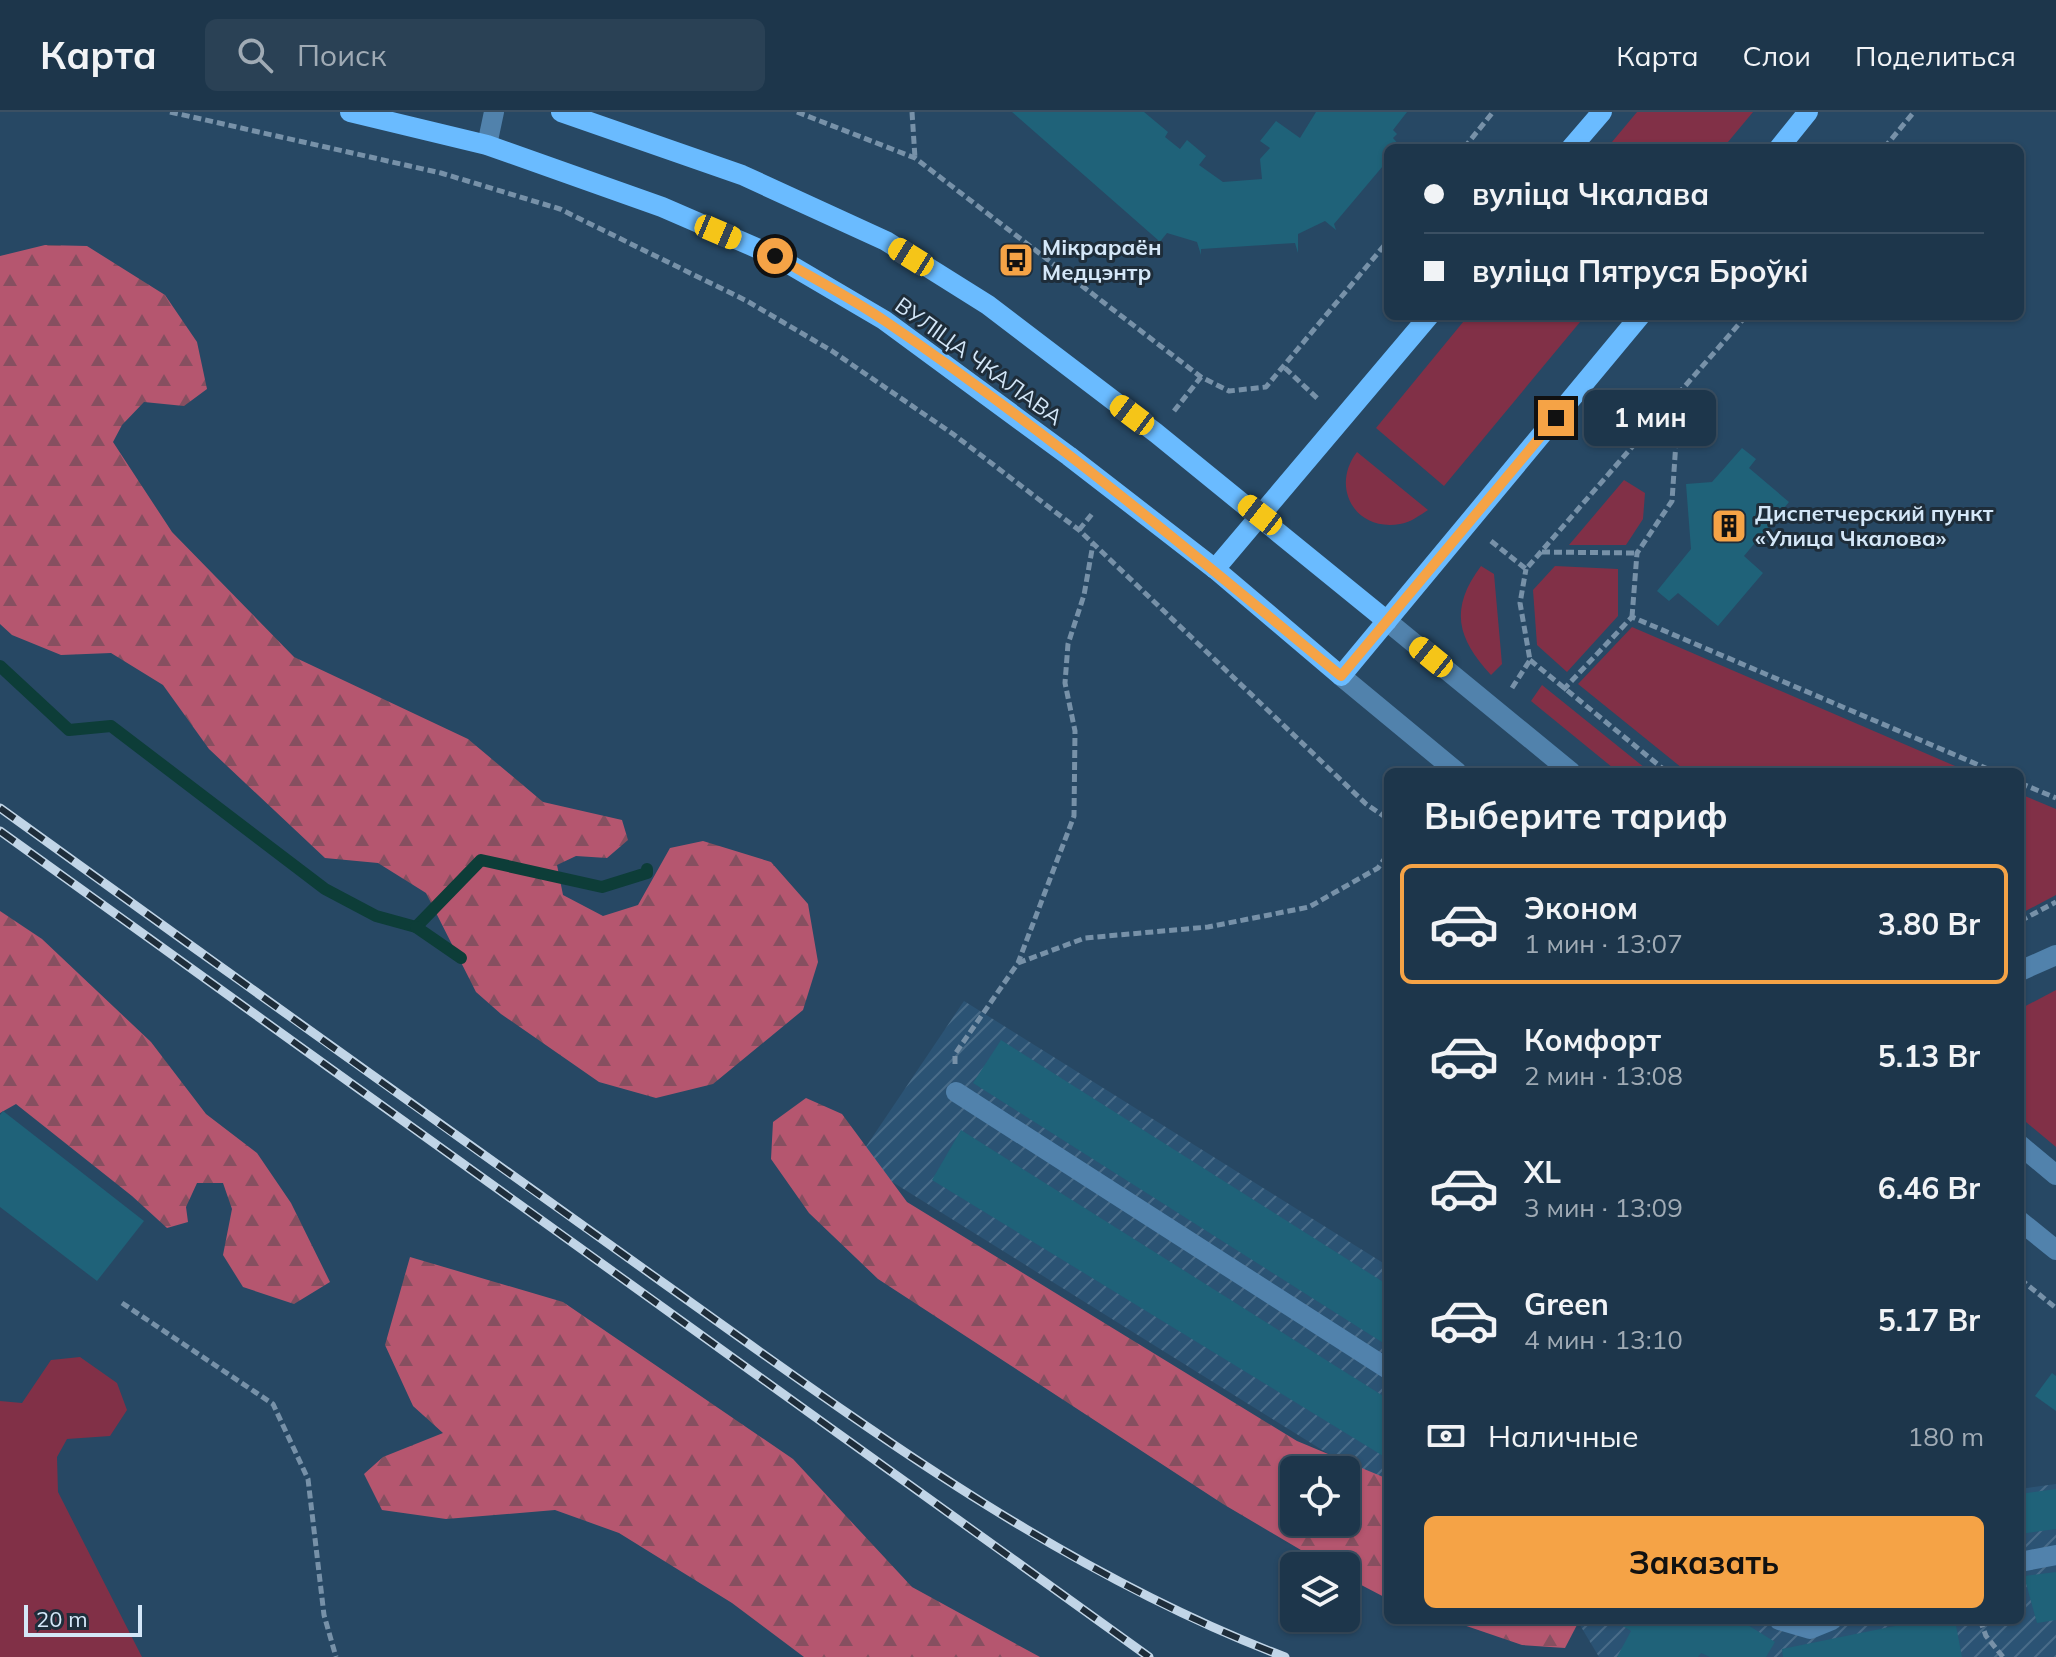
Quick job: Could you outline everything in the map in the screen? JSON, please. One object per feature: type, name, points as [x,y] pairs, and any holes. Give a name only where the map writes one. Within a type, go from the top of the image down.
[{"type":"main road","name":"ВУЛІЦА ЧКАЛАВА","points":[[350,112],[487,145],[676,213],[775,256],[884,320],[958,374],[1215,569],[1341,676]]},
{"type":"main road","name":"ВУЛІЦА ЧКАЛАВА","points":[[561,112],[742,175],[886,241],[988,305],[1260,515],[1387,621]]},
{"type":"main road","points":[[1574,144],[1602,112]]},
{"type":"main road","points":[[1782,144],[1808,112]]},
{"type":"main road","points":[[1215,569],[1426,320]]},
{"type":"main road","points":[[1341,676],[1637,320]]},
{"type":"street","points":[[487,145],[494,112]]},
{"type":"street","name":"ВУЛІЦА ЧКАЛАВА","points":[[1387,621],[1566,768]]},
{"type":"street","name":"ВУЛІЦА ЧКАЛАВА","points":[[1341,676],[1452,768]]},
{"type":"street","points":[[2024,969],[2056,955]]},
{"type":"street","points":[[956,1092],[1384,1366]]},
{"type":"street","points":[[2024,1148],[2056,1175]]},
{"type":"street","points":[[2024,1224],[2056,1250]]},
{"type":"street","points":[[2024,1561],[2056,1555]]},
{"type":"street","points":[[1793,1624],[1810,1629],[1822,1624]]},
{"type":"path","points":[[170,112],[441,173],[560,209],[630,240],[747,301],[832,351],[953,434],[1079,530],[1366,804],[1384,816]]},
{"type":"path","points":[[797,112],[915,158],[1201,377],[1229,391],[1266,387],[1384,246]]},
{"type":"path","points":[[912,112],[915,158]]},
{"type":"path","points":[[1467,144],[1493,112]]},
{"type":"path","points":[[1887,144],[1914,112]]},
{"type":"path","points":[[1662,768],[1530,660],[1520,603],[1526,569],[1679,397],[1743,320]]},
{"type":"path","points":[[1285,368],[1322,403]]},
{"type":"path","points":[[1174,411],[1201,377]]},
{"type":"path","points":[[1563,690],[1632,617],[1637,553],[1672,501],[1679,397]]},
{"type":"path","points":[[1079,530],[1092,514]]},
{"type":"path","points":[[1487,538],[1526,569]]},
{"type":"path","points":[[956,1092],[955,1054],[1018,963],[1074,816],[1075,731],[1065,683],[1068,644],[1084,595],[1093,543]]},
{"type":"path","points":[[1542,552],[1637,553]]},
{"type":"path","points":[[1632,617],[1986,768]]},
{"type":"path","points":[[1511,689],[1530,660]]},
{"type":"path","points":[[2024,785],[2056,798]]},
{"type":"path","points":[[1018,963],[1085,938],[1208,927],[1309,907],[1378,868],[1384,860]]},
{"type":"path","points":[[2024,919],[2056,902]]},
{"type":"path","points":[[2024,1282],[2056,1308]]},
{"type":"path","points":[[122,1303],[273,1404],[308,1479],[324,1615],[336,1657]]},
{"type":"path","points":[[1982,1624],[1986,1636],[2003,1657]]},
{"type":"shaded area","points":[[1637,112],[1753,112],[1726,144],[1610,144]]},
{"type":"shaded area","points":[[1465,320],[1582,320],[1444,486],[1376,428]]},
{"type":"shaded area","points":[[1357,452],[1428,510],[1400,524],[1384,525],[1360,514],[1347,492],[1346,479],[1349,465]]},
{"type":"shaded area","points":[[1624,480],[1645,493],[1643,519],[1626,545],[1569,545]]},
{"type":"shaded area","points":[[1481,566],[1494,574],[1502,664],[1491,675],[1464,636],[1461,623],[1464,596]]},
{"type":"shaded area","points":[[1555,566],[1618,569],[1618,616],[1567,672],[1537,645],[1533,590]]},
{"type":"shaded area","points":[[1632,627],[1960,768],[1682,768],[1578,684]]},
{"type":"shaded area","points":[[1542,685],[1645,768],[1613,768],[1531,701]]},
{"type":"shaded area","points":[[2024,796],[2056,809],[2056,895],[2024,912]]},
{"type":"shaded area","points":[[2056,990],[2056,1147],[2024,1120],[2024,1007]]},
{"type":"shaded area","points":[[964,1001],[1384,1264],[1384,1489],[1360,1474],[1360,1456],[1332,1456],[857,1160]]},
{"type":"shaded area","points":[[80,1357],[117,1383],[127,1410],[110,1436],[67,1439],[57,1457],[58,1492],[142,1657],[0,1657],[0,1401],[22,1403],[51,1360]]},
{"type":"shaded area","points":[[2056,1484],[2056,1657],[1599,1657],[1579,1624],[2024,1624],[2024,1488]]},
{"type":"green space","points":[[45,245],[87,246],[165,295],[197,342],[207,389],[184,406],[144,402],[122,425],[113,442],[172,532],[294,657],[468,739],[543,802],[622,820],[628,840],[607,858],[576,856],[557,865],[563,895],[603,916],[638,905],[670,848],[703,841],[771,862],[808,904],[818,962],[803,1010],[713,1084],[656,1098],[599,1082],[501,1014],[476,992],[426,893],[378,863],[325,858],[209,749],[163,685],[111,653],[61,655],[12,635],[0,624],[0,256]]},
{"type":"green space","points":[[0,911],[42,939],[151,1042],[206,1114],[257,1153],[291,1203],[330,1282],[294,1304],[243,1287],[223,1255],[232,1209],[223,1183],[197,1183],[186,1207],[188,1222],[167,1228],[132,1196],[16,1104],[0,1113]]},
{"type":"green space","points":[[806,1098],[842,1114],[907,1202],[1297,1441],[1333,1456],[1280,1456],[1280,1536],[1360,1536],[1360,1467],[1384,1477],[1384,1597],[1360,1584],[1360,1552],[1304,1552],[1223,1504],[878,1279],[809,1213],[771,1159],[773,1122]]},
{"type":"green space","points":[[410,1257],[563,1302],[793,1459],[912,1587],[1040,1657],[804,1657],[732,1603],[619,1533],[555,1510],[446,1519],[382,1510],[364,1474],[383,1457],[443,1433],[413,1406],[385,1345]]},
{"type":"green space","points":[[1461,1624],[1577,1624],[1565,1648],[1522,1645]]},
{"type":"building","points":[[1012,112],[1144,112],[1168,132],[1165,137],[1180,149],[1187,140],[1206,156],[1199,165],[1223,182],[1262,179],[1260,159],[1270,148],[1260,141],[1276,121],[1300,138],[1316,112],[1407,112],[1393,130],[1397,134],[1393,138],[1398,144],[1384,144],[1384,165],[1334,224],[1336,230],[1325,221],[1298,234],[1298,253],[1295,243],[1201,249],[1201,255],[1197,242],[1167,233],[1154,249],[1158,240]]},
{"type":"building","name":"Диспетчерский пункт «Улица Чкалова»","points":[[1742,448],[1756,459],[1749,468],[1789,502],[1744,556],[1763,573],[1718,626],[1678,593],[1669,601],[1657,591],[1691,549],[1686,484],[1712,482]]},
{"type":"building","points":[[1001,1040],[1384,1282],[1384,1343],[973,1083]]},
{"type":"building","points":[[3,1111],[144,1221],[97,1281],[0,1207],[0,1115]]},
{"type":"building","points":[[961,1130],[1384,1396],[1384,1457],[932,1180]]},
{"type":"building","points":[[2052,1373],[2056,1376],[2056,1411],[2035,1396]]},
{"type":"building","points":[[2056,1489],[2056,1529],[2024,1533],[2024,1493]]},
{"type":"building","points":[[2056,1572],[2056,1620],[2037,1623],[2024,1576]]},
{"type":"building","points":[[1620,1624],[1746,1624],[1775,1642],[1766,1657],[1710,1657],[1701,1653],[1698,1657],[1617,1657],[1631,1631]]},
{"type":"building","points":[[1904,1624],[1956,1624],[1962,1657],[1783,1657],[1782,1649]]},
{"type":"waterway","points":[[0,666],[69,730],[111,726],[325,889],[376,916],[416,927],[481,860],[602,887],[647,873],[647,869]]},
{"type":"waterway","points":[[416,927],[461,958]]},
{"type":"railway","points":[[0,808],[886,1440],[962,1490],[1120,1582],[1201,1622],[1285,1657]]},
{"type":"railway","points":[[0,831],[1149,1657]]},
{"type":"place","name":"Мікрараён Медцэнтр","points":[[1016,260]]},
{"type":"place","name":"Диспетчерский пункт «Улица Чкалова»","points":[[1729,526]]},
{"type":"route","points":[[775,256],[884,320],[1069,456],[1215,569],[1341,676],[1556,418]]}]
